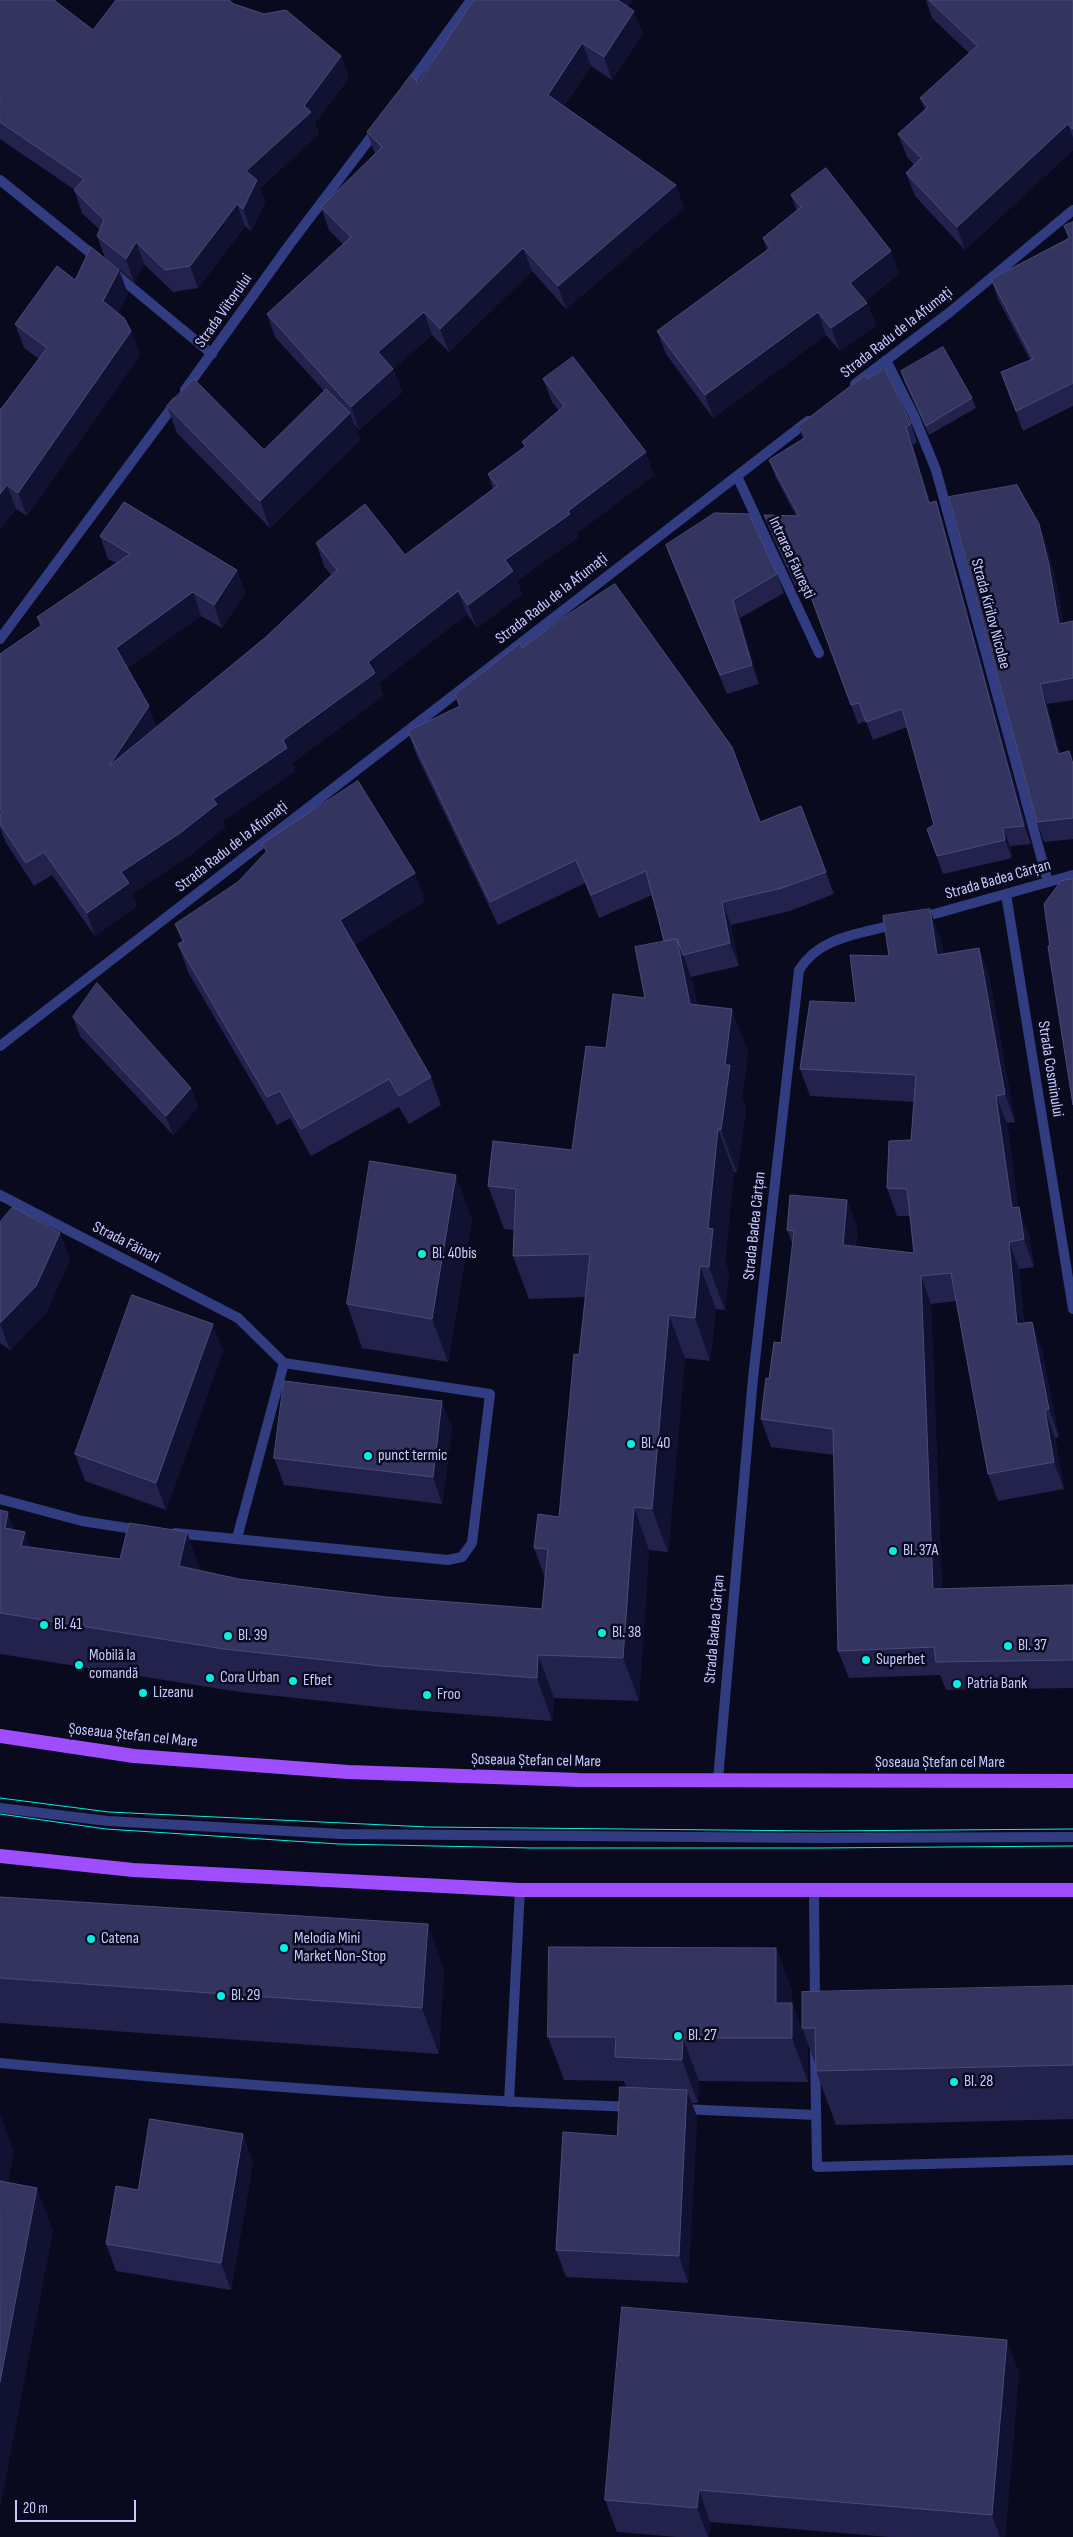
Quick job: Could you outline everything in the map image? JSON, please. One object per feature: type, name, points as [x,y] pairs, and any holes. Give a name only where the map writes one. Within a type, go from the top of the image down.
[{"type":"main road","name":"Șoseaua Ștefan cel Mare","points":[[0,1736],[134,1756],[348,1772],[509,1778],[1073,1781]]},
{"type":"main road","points":[[0,1856],[133,1870],[520,1890],[1073,1890]]},
{"type":"street","points":[[402,94],[471,0]]},
{"type":"street","name":"Strada Viitorului","points":[[0,639],[212,354],[290,244],[385,118]]},
{"type":"street","points":[[0,180],[212,354]]},
{"type":"street","name":"Strada Radu de la Afumați","points":[[847,391],[950,312],[1073,210]]},
{"type":"street","name":"Strada Kirilov Nicolae","points":[[886,360],[914,416],[936,470],[1048,882]]},
{"type":"street","name":"Strada Radu de la Afumați","points":[[0,1046],[815,415]]},
{"type":"street","name":"Intrarea Făurești","points":[[737,476],[818,653]]},
{"type":"street","name":"Strada Badea Cârțan","points":[[718,1779],[753,1378],[799,970],[815,949],[826,943],[1073,875]]},
{"type":"street","name":"Strada Cosminului","points":[[1006,894],[1073,1308]]},
{"type":"street","name":"Strada Făinari","points":[[0,1195],[238,1318],[284,1363]]},
{"type":"street","points":[[0,1499],[82,1521],[159,1532],[237,1538],[448,1560],[462,1557],[472,1543],[490,1394],[284,1363],[237,1538]]},
{"type":"street","points":[[0,1808],[108,1820],[341,1834],[808,1838],[1073,1837]]},
{"type":"street","points":[[509,2102],[520,1890]]},
{"type":"street","points":[[814,1890],[815,2015]]},
{"type":"street","points":[[815,2035],[817,2167],[1073,2160]]},
{"type":"street","points":[[0,2063],[120,2075],[509,2102],[647,2108]]},
{"type":"street","points":[[667,2109],[815,2114]]},
{"type":"building","points":[[0,0],[54,0],[93,30],[116,0],[229,0],[234,4],[264,14],[286,10],[341,56],[304,106],[311,112],[246,171],[257,180],[243,209],[237,204],[190,266],[165,270],[136,242],[126,259],[97,236],[104,220],[74,190],[84,179],[0,122]]},
{"type":"building","points":[[474,0],[618,0],[634,11],[604,57],[582,43],[548,95],[676,185],[558,286],[523,248],[440,329],[424,312],[378,352],[393,369],[351,407],[267,314],[351,237],[321,207],[382,147],[367,132],[411,75],[418,83]]},
{"type":"building","points":[[929,0],[1073,0],[1073,128],[1068,124],[957,227],[906,173],[921,158],[898,134],[928,107],[920,98],[977,46]]},
{"type":"building","points":[[826,168],[891,251],[850,283],[867,303],[831,328],[818,312],[705,395],[657,331],[770,248],[763,238],[801,207],[791,195]]},
{"type":"building","points":[[1073,222],[1073,383],[1016,411],[1001,372],[1033,359],[991,279],[1070,238],[1064,226]]},
{"type":"building","points":[[91,247],[119,270],[103,301],[124,318],[131,331],[18,493],[7,485],[0,494],[0,409],[47,348],[15,324],[57,266],[75,280]]},
{"type":"building","points":[[943,347],[972,398],[926,426],[901,371]]},
{"type":"building","points":[[573,357],[646,452],[568,511],[570,514],[505,560],[513,571],[468,605],[458,591],[368,662],[375,673],[283,740],[287,748],[213,799],[217,804],[180,833],[121,872],[129,883],[87,913],[44,852],[26,863],[0,824],[0,814],[2,812],[0,808],[0,654],[42,625],[37,617],[130,554],[100,536],[124,502],[237,570],[214,605],[193,592],[116,648],[149,706],[109,766],[266,637],[337,570],[316,543],[365,504],[405,555],[497,486],[488,474],[526,446],[522,442],[564,406],[543,379]]},
{"type":"building","points":[[885,369],[911,424],[906,427],[929,503],[936,501],[1024,826],[1003,828],[1005,840],[937,856],[927,829],[934,825],[902,709],[866,722],[859,703],[851,705],[798,562],[789,568],[764,515],[799,516],[769,460],[806,437],[798,426],[865,375],[867,379]]},
{"type":"building","points":[[194,379],[264,450],[326,389],[350,413],[260,501],[167,406]]},
{"type":"building","points":[[1017,485],[1039,524],[1049,565],[1059,624],[1073,621],[1073,678],[1040,684],[1058,754],[1069,751],[1073,764],[1073,818],[1037,822],[949,497]]},
{"type":"building","points":[[715,513],[749,514],[777,574],[733,600],[752,665],[720,675],[666,545]]},
{"type":"building","points":[[615,584],[732,747],[760,822],[801,806],[826,872],[782,888],[722,902],[730,943],[683,955],[677,939],[664,941],[646,871],[591,895],[576,860],[490,902],[408,731],[460,706],[455,694],[520,643],[522,648],[567,615]]},
{"type":"building","points":[[358,781],[415,873],[340,920],[431,1077],[399,1096],[389,1079],[301,1129],[280,1091],[267,1097],[178,944],[184,941],[175,924],[238,882],[267,851],[262,844]]},
{"type":"building","points":[[1073,879],[1073,1105],[1048,946],[1050,946],[1044,904],[1061,881]]},
{"type":"building","points":[[930,909],[937,955],[979,948],[1005,1094],[996,1096],[1012,1208],[1019,1207],[1024,1239],[1009,1242],[1017,1324],[1032,1322],[1049,1409],[1045,1410],[1054,1462],[988,1474],[951,1273],[921,1276],[933,1589],[1073,1585],[1073,1660],[936,1662],[934,1647],[838,1651],[833,1429],[761,1419],[766,1378],[769,1379],[774,1342],[781,1343],[794,1231],[787,1230],[790,1195],[847,1200],[843,1245],[914,1253],[907,1189],[887,1188],[889,1141],[911,1140],[916,1075],[800,1069],[810,1001],[856,1003],[850,955],[889,956],[883,916]]},
{"type":"building","points":[[677,939],[690,1004],[732,1009],[725,1065],[730,1065],[721,1130],[718,1129],[708,1228],[713,1229],[709,1267],[700,1266],[695,1318],[669,1315],[652,1509],[634,1507],[623,1658],[538,1655],[537,1678],[381,1666],[224,1649],[0,1613],[0,1510],[8,1512],[5,1528],[25,1532],[21,1546],[120,1559],[129,1523],[187,1532],[179,1566],[239,1579],[386,1597],[542,1609],[548,1549],[534,1548],[538,1514],[559,1517],[574,1354],[579,1355],[590,1254],[513,1256],[516,1189],[488,1186],[493,1141],[572,1150],[586,1046],[606,1048],[613,994],[645,998],[635,947]]},
{"type":"building","points":[[97,983],[191,1088],[166,1116],[73,1017]]},
{"type":"building","points":[[370,1161],[456,1175],[432,1319],[347,1304]]},
{"type":"building","points":[[13,1207],[60,1233],[36,1286],[0,1323],[0,1222]]},
{"type":"building","points":[[132,1295],[213,1324],[156,1483],[75,1454]]},
{"type":"building","name":"punct termic","points":[[284,1381],[442,1401],[433,1477],[274,1458]]},
{"type":"building","points":[[0,1897],[428,1924],[422,2008],[0,1978]]},
{"type":"building","points":[[549,1947],[776,1948],[776,2003],[792,2003],[792,2038],[683,2038],[682,2060],[615,2057],[616,2037],[548,2037]]},
{"type":"building","points":[[1073,1986],[1073,2065],[816,2071],[815,2028],[802,2028],[802,1992]]},
{"type":"building","points":[[620,2087],[687,2090],[679,2256],[556,2250],[563,2132],[617,2136]]},
{"type":"building","points":[[150,2119],[243,2134],[221,2263],[106,2244],[116,2186],[138,2190]]},
{"type":"building","points":[[0,2181],[37,2188],[0,2382]]},
{"type":"building","points":[[622,2307],[1007,2340],[992,2515],[699,2490],[697,2508],[605,2500]]},
{"type":"tram line","points":[[0,1798],[109,1812],[428,1827],[818,1831],[1073,1829]]},
{"type":"tram line","points":[[0,1814],[106,1829],[339,1844],[531,1848],[1073,1846]]},
{"type":"place","name":"Bl. 40bis","points":[[422,1254]]},
{"type":"place","name":"Bl. 40","points":[[631,1444]]},
{"type":"place","name":"punct termic","points":[[368,1456]]},
{"type":"place","name":"Bl. 37A","points":[[893,1551]]},
{"type":"place","name":"Bl. 41","points":[[44,1625]]},
{"type":"place","name":"Bl. 38","points":[[602,1633]]},
{"type":"place","name":"Bl. 39","points":[[228,1636]]},
{"type":"place","name":"Bl. 37","points":[[1008,1646]]},
{"type":"place","name":"Superbet","points":[[866,1660]]},
{"type":"place","name":"Mobilă la comandă","points":[[79,1665]]},
{"type":"place","name":"Cora Urban","points":[[210,1678]]},
{"type":"place","name":"Efbet","points":[[293,1681]]},
{"type":"place","name":"Patria Bank","points":[[957,1684]]},
{"type":"place","name":"Lizeanu","points":[[143,1693]]},
{"type":"place","name":"Froo","points":[[427,1695]]},
{"type":"place","name":"Catena","points":[[91,1939]]},
{"type":"place","name":"Melodia Mini Market Non-Stop","points":[[284,1948]]},
{"type":"place","name":"Bl. 29","points":[[221,1996]]},
{"type":"place","name":"Bl. 27","points":[[678,2036]]},
{"type":"place","name":"Bl. 28","points":[[954,2082]]}]
